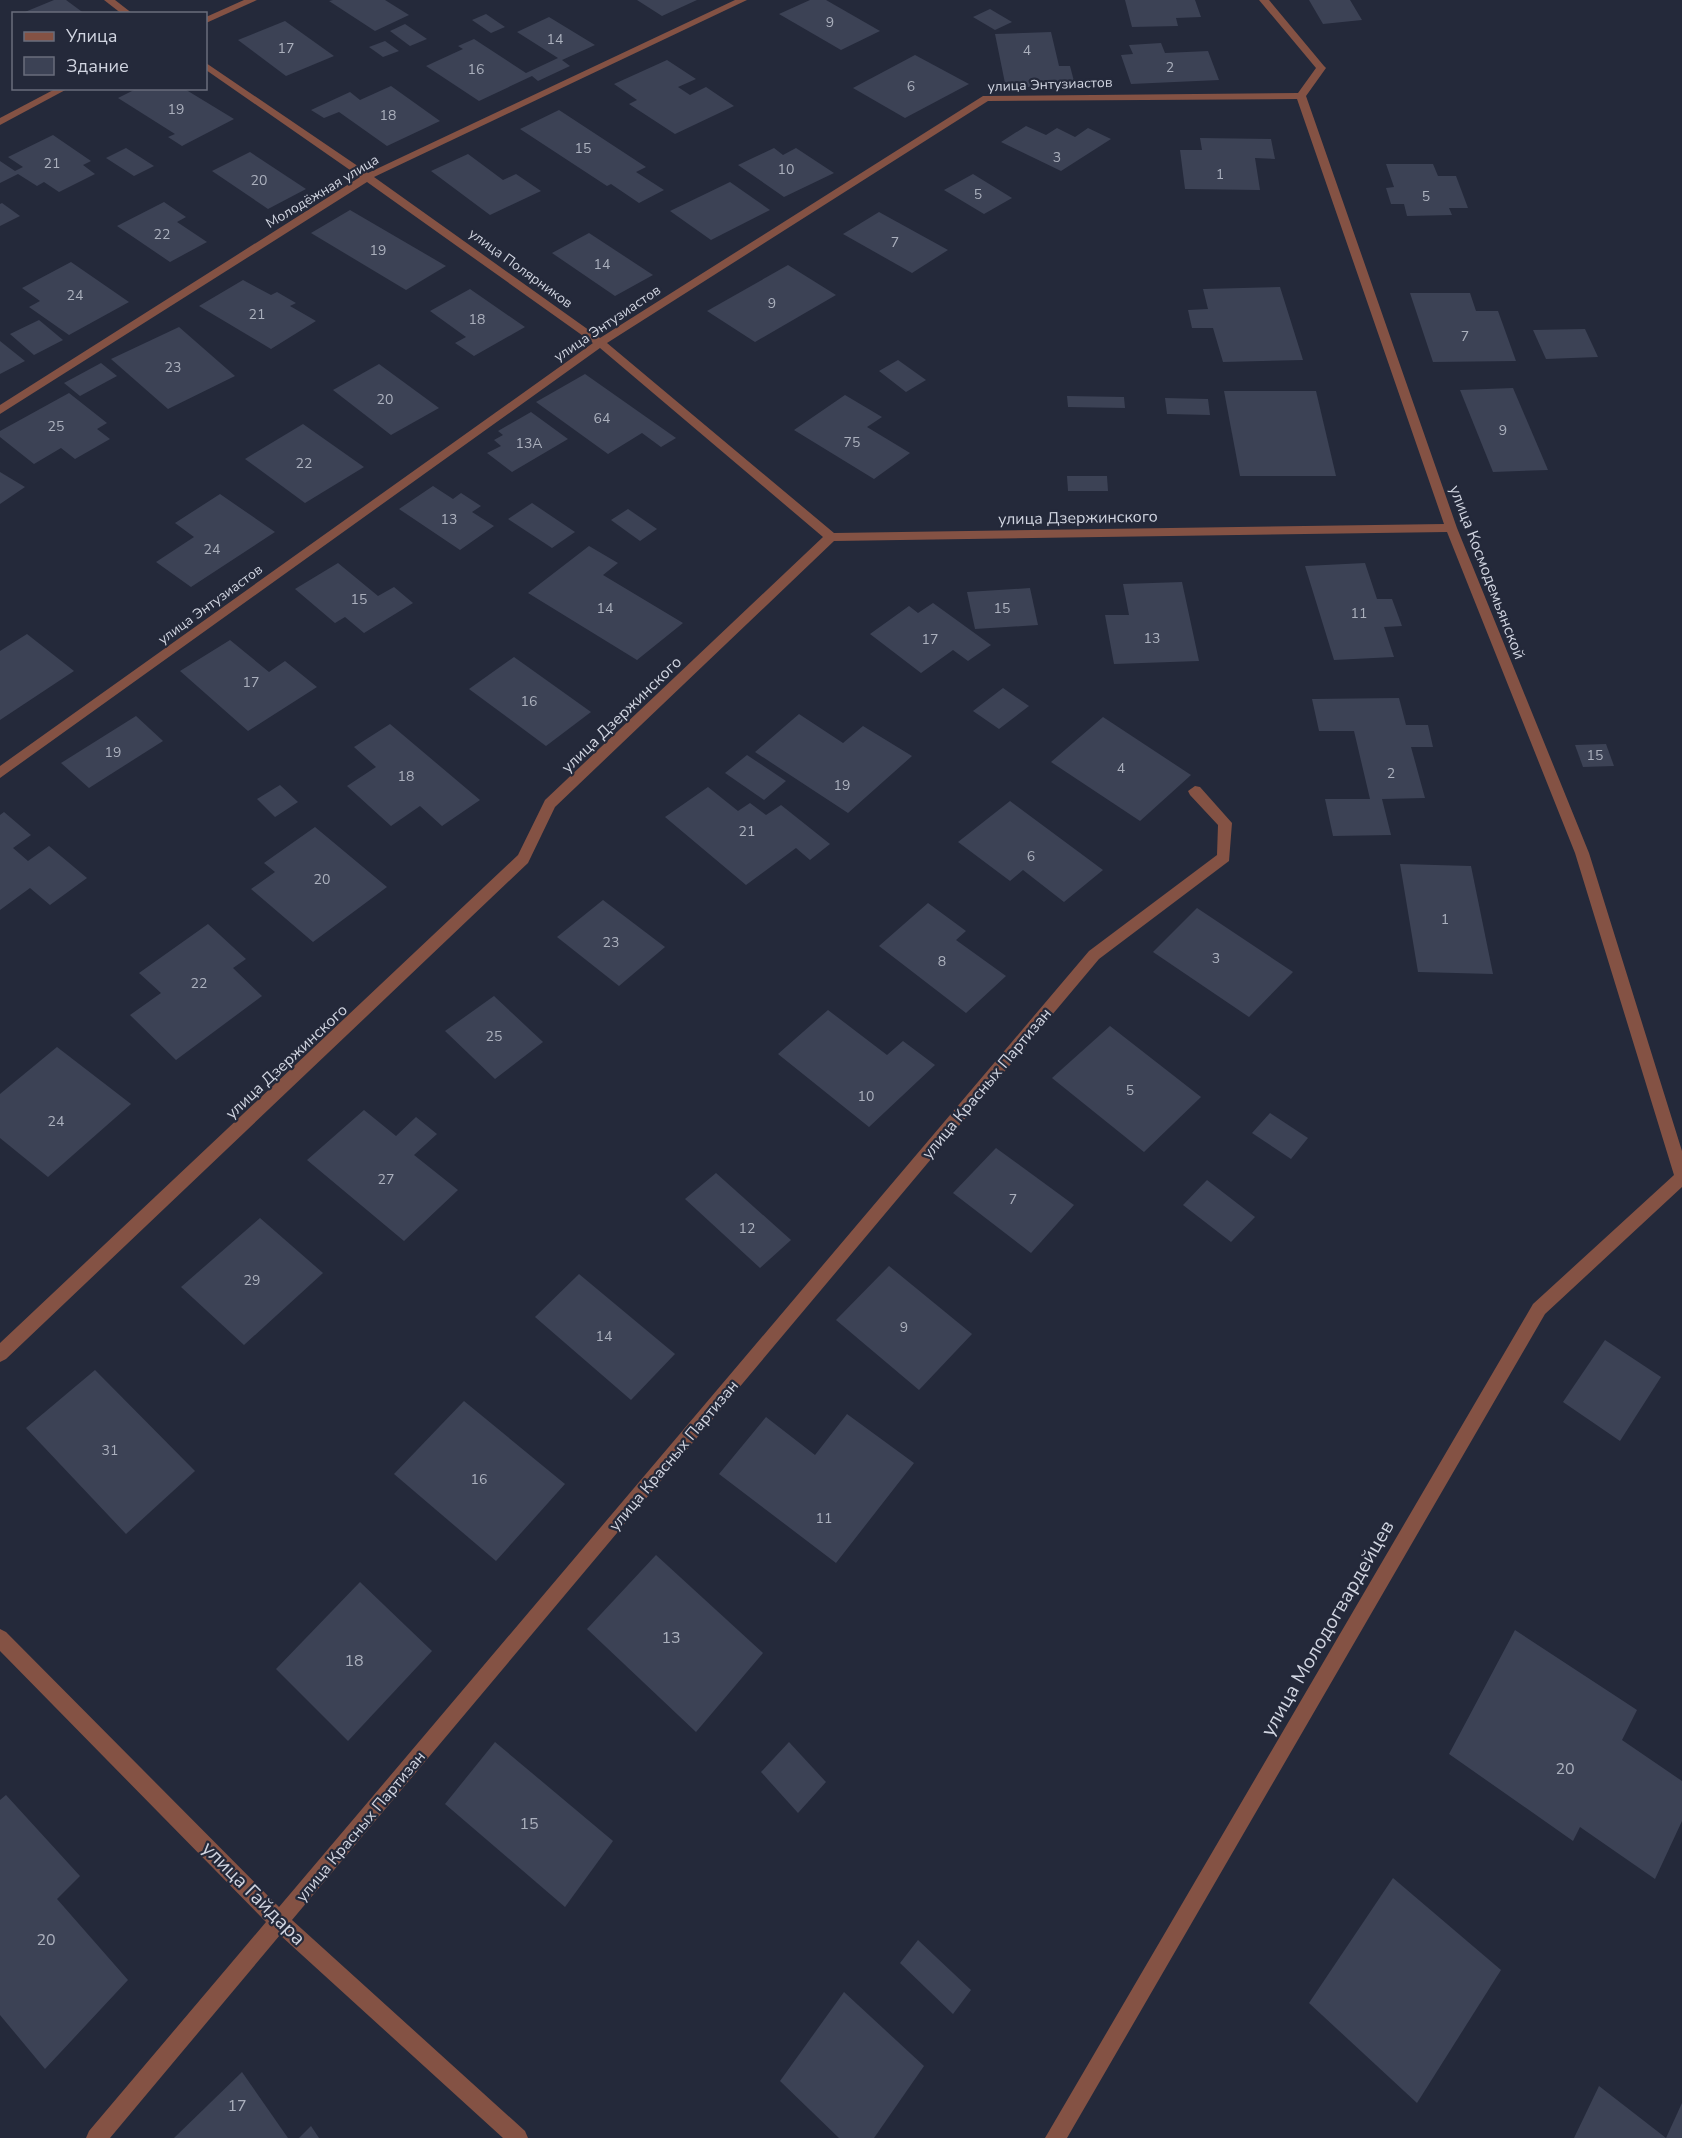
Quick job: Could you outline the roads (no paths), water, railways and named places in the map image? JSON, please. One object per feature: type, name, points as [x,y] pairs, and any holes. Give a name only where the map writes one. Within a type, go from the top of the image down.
[{"type":"street","points":[[110,0],[126,12]]},
{"type":"street","points":[[207,20],[252,0]]},
{"type":"street","name":"Молодёжная улица","points":[[0,410],[368,177],[742,0]]},
{"type":"street","points":[[1264,0],[1321,68],[1301,96]]},
{"type":"street","name":"улица Полярников","points":[[207,67],[368,177],[600,343],[831,537]]},
{"type":"street","points":[[0,122],[61,90]]},
{"type":"street","name":"улица Энтузиастов","points":[[0,772],[600,343],[986,98],[1301,96]]},
{"type":"street","name":"улица Космодемьянской","points":[[1301,96],[1452,528],[1582,853],[1682,1176]]},
{"type":"street","name":"улица Дзержинского","points":[[0,1354],[523,859],[550,804],[831,537],[1452,528]]},
{"type":"street","name":"улица Красных Партизан","points":[[96,2138],[1094,955],[1224,857],[1225,823],[1195,791]]},
{"type":"street","name":"улица Молодогвардейцев","points":[[1054,2138],[1539,1309],[1682,1176]]},
{"type":"street","name":"улица Гайдара","points":[[0,1638],[280,1922],[518,2138]]}]
